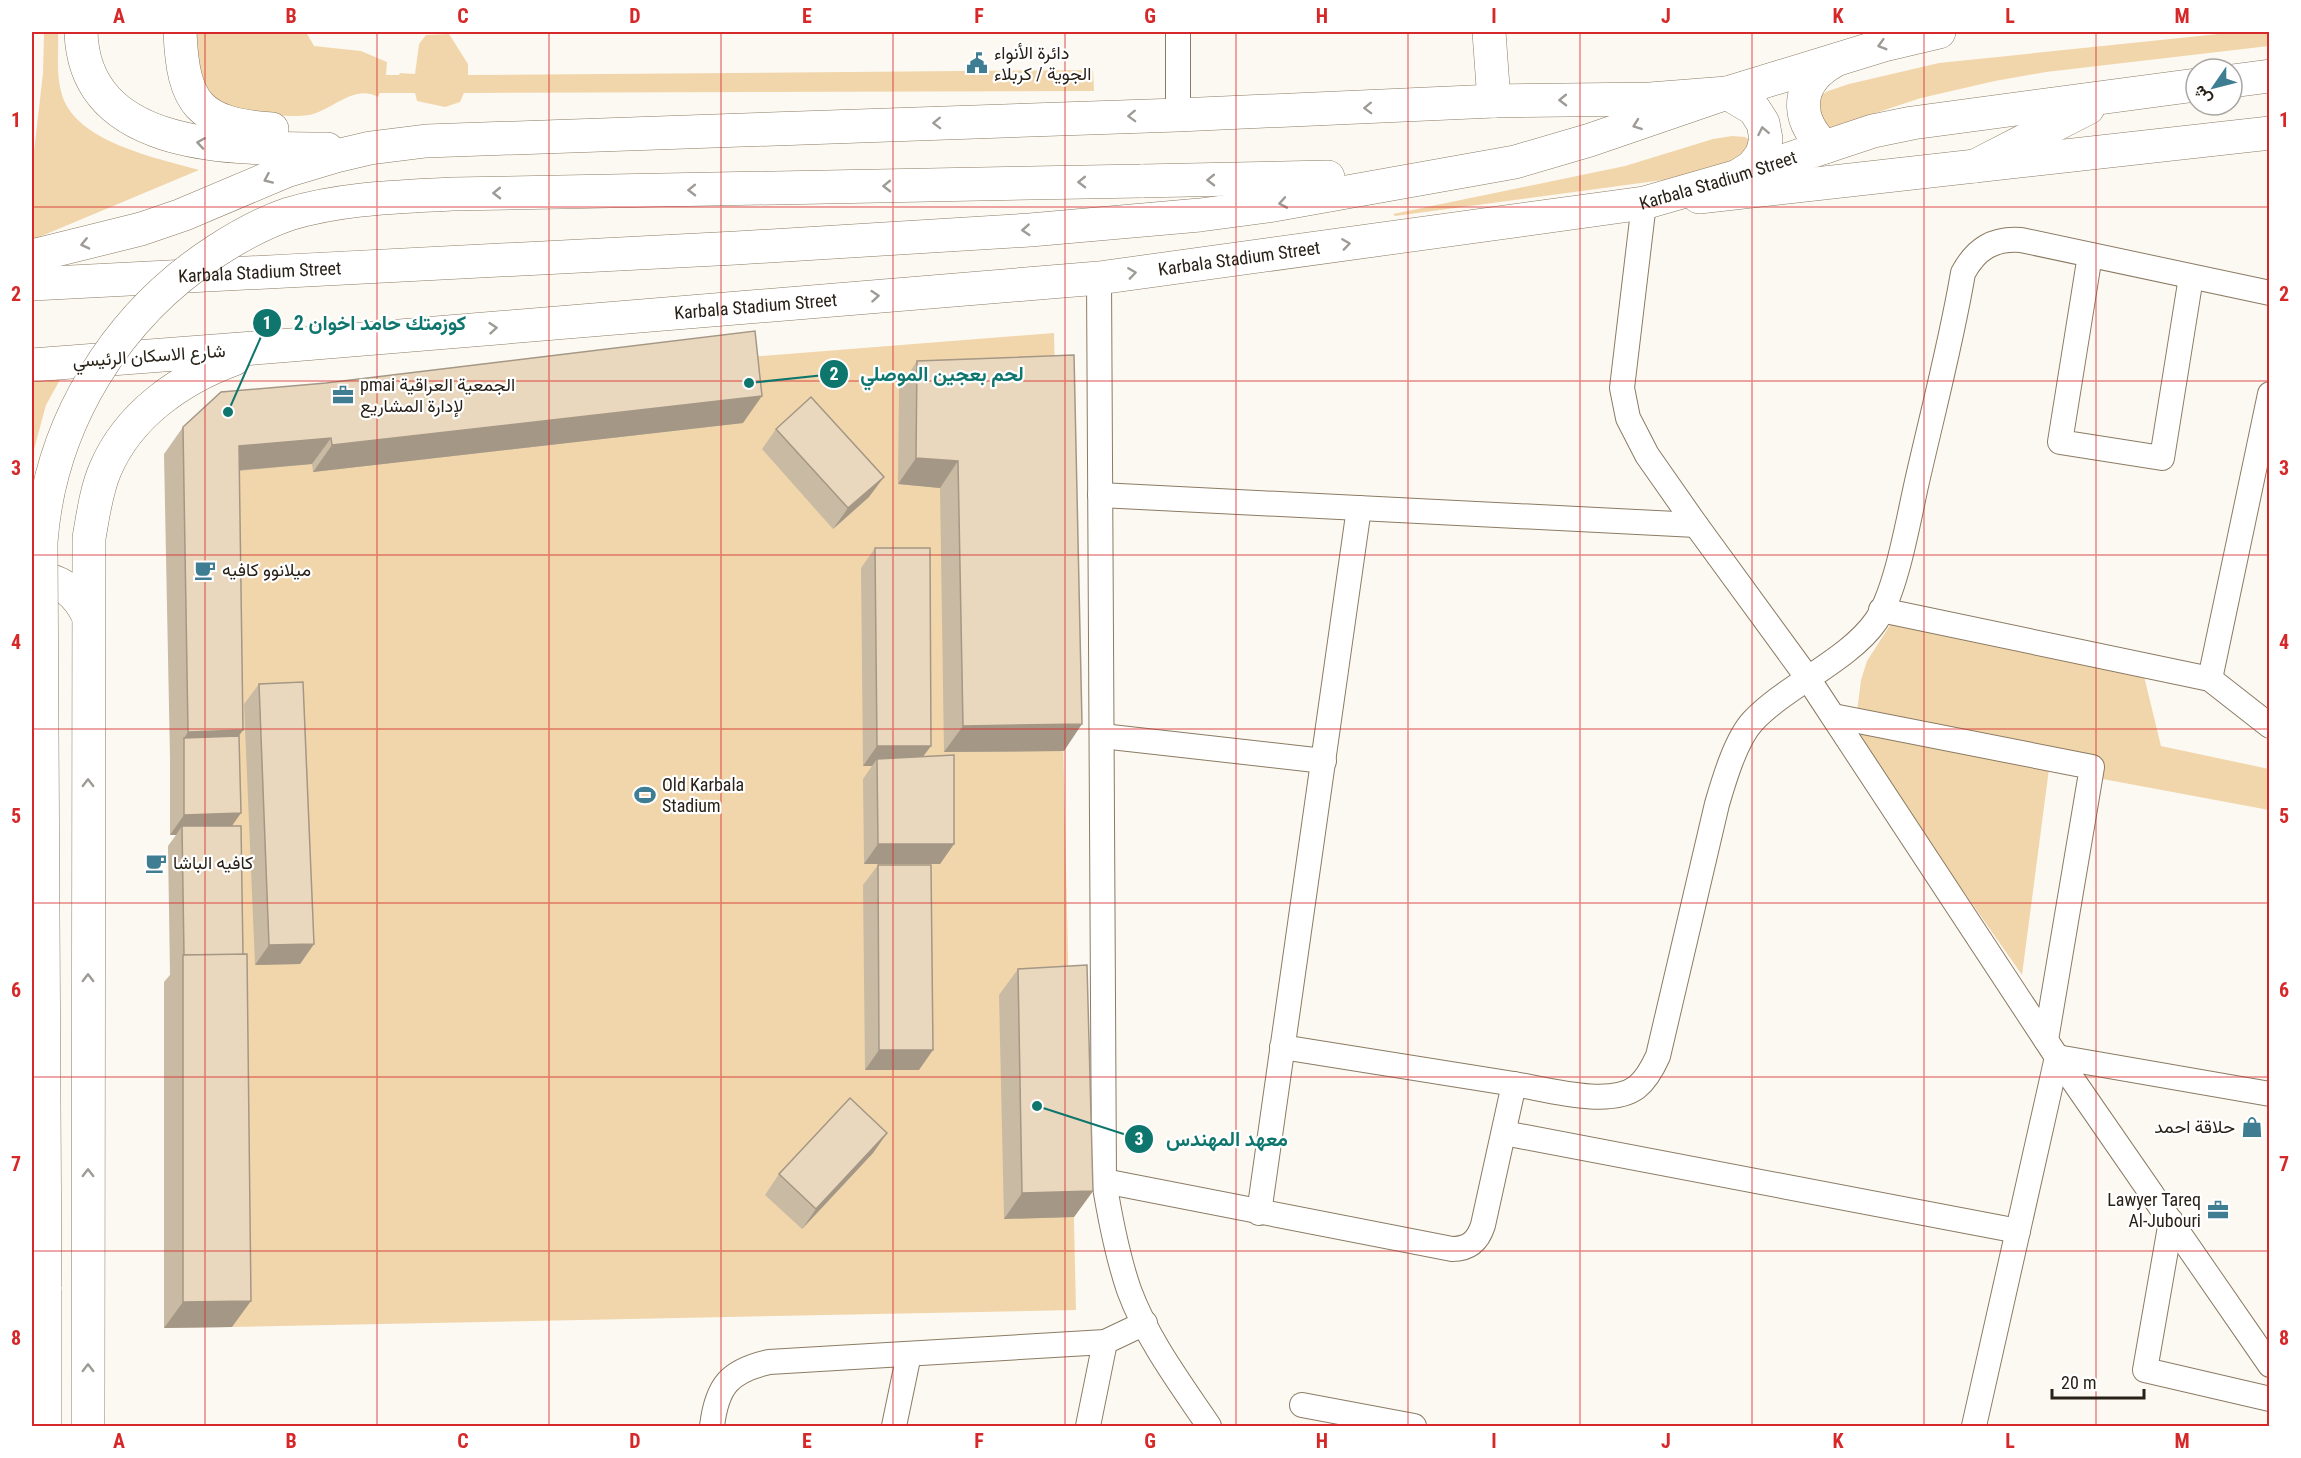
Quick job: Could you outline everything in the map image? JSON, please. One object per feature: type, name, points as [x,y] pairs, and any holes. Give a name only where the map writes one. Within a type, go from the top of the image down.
[{"type":"main road","points":[[81,32],[83,60],[92,81],[106,99],[132,118],[163,134],[196,143],[240,148],[365,149],[426,141],[1178,115],[1494,101],[1650,99],[1726,93],[1754,110],[1763,123],[1766,139],[1762,154],[1752,167],[1738,176]]},
{"type":"main road","points":[[180,32],[181,56],[190,92],[202,110],[216,119],[240,127],[426,141]]},
{"type":"main road","points":[[1489,32],[1494,101]]},
{"type":"main road","name":"Karbala Stadium Street","points":[[32,284],[736,248],[1030,230],[1200,215],[1268,206],[1515,162],[1590,140],[1726,93],[1884,45],[1939,32]]},
{"type":"main road","points":[[1825,147],[1814,137],[1806,123],[1803,108],[1805,93],[1817,73],[1836,60]]},
{"type":"main road","points":[[2244,79],[2270,76]]},
{"type":"main road","name":"Karbala Stadium Street","points":[[267,347],[1099,278],[1644,203],[1738,176],[1873,131],[1912,123],[2184,87]]},
{"type":"main road","points":[[1975,166],[2111,97]]},
{"type":"main road","points":[[1644,203],[2270,133]]},
{"type":"main road","points":[[32,256],[141,229],[286,171],[365,149]]},
{"type":"main road","points":[[45,1426],[41,554],[43,515],[59,452],[87,387],[113,346],[164,290],[200,261],[258,226],[318,206],[375,198],[463,194],[1292,179],[1479,168]]},
{"type":"main road","points":[[88,1426],[89,538],[95,502],[104,471],[119,444],[136,421],[185,381],[206,369],[267,347]]},
{"type":"main road","name":"شارع الاسكان الرئيسي","points":[[32,365],[267,347]]},
{"type":"main road","points":[[32,579],[51,580],[63,585],[82,603],[88,615]]},
{"type":"street","points":[[1178,32],[1178,115]]},
{"type":"street","points":[[1644,203],[1622,388],[1628,418],[1647,454],[1807,677],[2052,1048],[2270,1365]]},
{"type":"street","points":[[1282,1047],[1589,1095],[1615,1096],[1626,1093],[1646,1078],[1658,1056],[1717,804],[1730,763],[1752,722],[1807,677],[1848,649],[1876,621],[1890,592],[1963,273],[1969,262],[1986,246],[2009,239],[2270,293]]},
{"type":"street","points":[[2090,255],[2060,442],[2162,458],[2191,276]]},
{"type":"street","points":[[1099,278],[1104,1181],[1114,1239],[1130,1292],[1156,1345],[1209,1426]]},
{"type":"street","points":[[2210,678],[2270,394]]},
{"type":"street","points":[[1100,495],[1696,525]]},
{"type":"street","points":[[1259,1213],[1359,508]]},
{"type":"street","points":[[1881,610],[2210,678],[2270,726]]},
{"type":"street","points":[[1833,716],[2092,767],[2052,1048],[2018,1231],[1974,1426]]},
{"type":"street","points":[[1102,736],[1324,761]]},
{"type":"street","points":[[2052,1048],[2270,1094]]},
{"type":"street","points":[[1104,1181],[1452,1250],[1469,1247],[1481,1233],[1514,1084]]},
{"type":"street","points":[[1504,1132],[2018,1231]]},
{"type":"street","points":[[2171,1221],[2145,1370],[2270,1399]]},
{"type":"street","points":[[711,1426],[718,1397],[725,1384],[746,1367],[769,1362],[1105,1342],[1145,1323]]},
{"type":"street","points":[[1088,1426],[1105,1342]]},
{"type":"street","points":[[894,1426],[909,1354]]},
{"type":"street","points":[[1302,1405],[1414,1426]]},
{"type":"shaded area","points":[[44,32],[58,32],[59,84],[68,109],[81,123],[119,145],[199,170],[32,240],[32,169],[43,73]]},
{"type":"shaded area","points":[[198,32],[306,32],[314,46],[361,51],[387,62],[386,75],[415,74],[419,44],[426,35],[449,34],[468,64],[468,75],[1093,70],[1094,91],[464,93],[460,102],[445,107],[417,101],[415,93],[380,93],[378,97],[362,93],[345,98],[313,114],[285,116],[228,113],[217,107],[193,65],[193,48]]},
{"type":"shaded area","points":[[2238,32],[2269,32],[2269,46],[2046,72],[1995,81],[1921,98],[1827,129],[1815,98],[1849,84],[1939,63]]},
{"type":"shaded area","points":[[1732,136],[1745,137],[1755,143],[1756,149],[1715,173],[1395,216],[1393,214],[1625,166],[1713,139]]},
{"type":"shaded area","name":"Old Karbala Stadium","points":[[1054,333],[1076,1310],[232,1327],[221,472],[736,358]]},
{"type":"shaded area","points":[[61,378],[46,405],[32,457],[32,380]]},
{"type":"shaded area","points":[[1892,622],[2142,668],[2161,746],[2269,769],[2269,810],[2049,769],[2022,975],[1854,735],[1861,680],[1867,661]]},
{"type":"building","points":[[755,331],[762,396],[332,445],[331,438],[239,446],[243,730],[188,732],[183,427],[221,392],[326,383]]},
{"type":"building","points":[[1074,355],[1082,724],[963,726],[958,461],[916,458],[917,361]]},
{"type":"building","points":[[811,397],[884,477],[848,508],[776,429]]},
{"type":"building","points":[[875,548],[930,548],[931,746],[877,746]]},
{"type":"building","points":[[303,682],[314,944],[269,945],[259,684]]},
{"type":"building","points":[[239,736],[241,813],[184,815],[184,738]]},
{"type":"building","points":[[954,755],[954,844],[878,844],[877,759]]},
{"type":"building","points":[[182,826],[241,826],[243,955],[184,955]]},
{"type":"building","points":[[878,865],[931,865],[933,1050],[879,1050]]},
{"type":"building","points":[[247,954],[251,1301],[183,1302],[183,955]]},
{"type":"building","points":[[1087,965],[1093,1191],[1022,1193],[1018,969]]},
{"type":"building","points":[[850,1098],[887,1133],[816,1209],[779,1174]]},
{"type":"place","name":"دائرة الأنواء الجوية / كربلاء","points":[[977,63]]},
{"type":"place","name":"لحم بعجين الموصلي","points":[[749,383]]},
{"type":"place","name":"pmai الجمعية العراقية لإدارة المشاريع","points":[[343,395]]},
{"type":"place","name":"كوزمتك حامد اخوان 2","points":[[228,412]]},
{"type":"place","name":"ميلانوو كافيه","points":[[205,570]]},
{"type":"place","name":"Old Karbala Stadium","points":[[645,795]]},
{"type":"place","name":"كافيه الباشا","points":[[156,863]]},
{"type":"place","name":"معهد المهندس","points":[[1037,1106]]},
{"type":"place","name":"حلاقة احمد","points":[[2252,1127]]},
{"type":"place","name":"Lawyer Tareq Al-Jubouri","points":[[2218,1210]]}]
